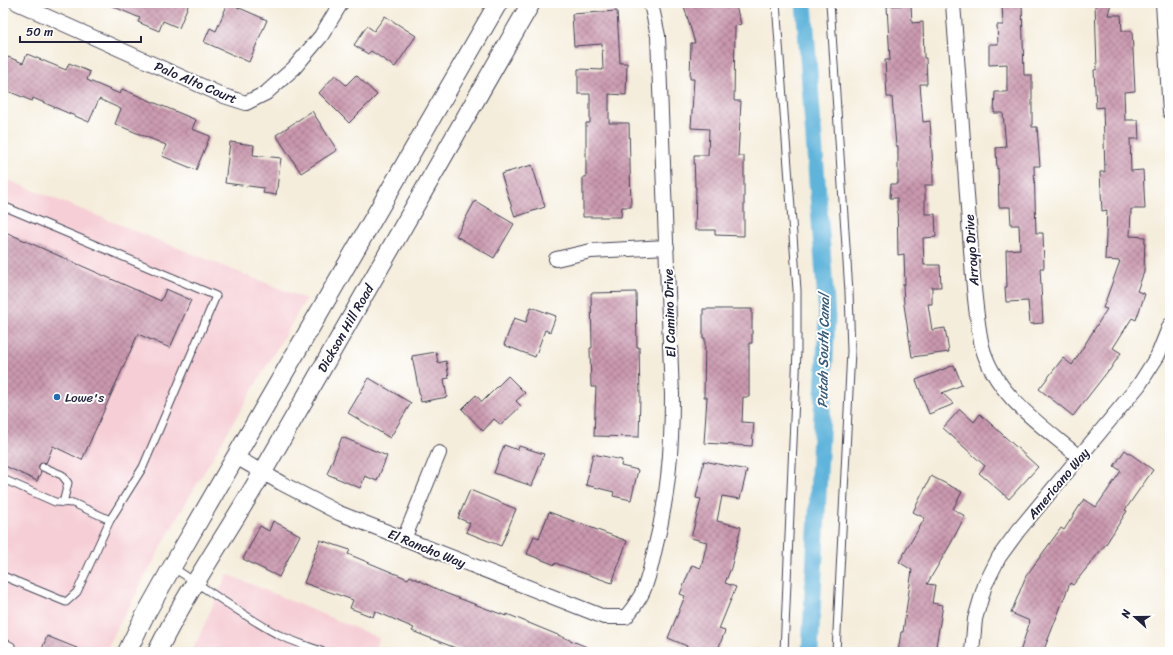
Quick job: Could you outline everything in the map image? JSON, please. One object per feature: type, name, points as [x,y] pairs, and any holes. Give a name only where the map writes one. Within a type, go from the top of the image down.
[{"type":"street","name":"Palo Alto Court","points":[[17,3],[224,96],[246,103],[266,93],[294,68],[321,36],[342,3]]},
{"type":"street","points":[[127,652],[143,619],[172,567],[498,3]]},
{"type":"street","name":"Dickson Hill Road","points":[[157,652],[531,3]]},
{"type":"street","name":"El Camino Drive","points":[[626,617],[641,597],[651,564],[662,520],[672,438],[667,247],[658,36],[652,8],[649,3]]},
{"type":"street","name":"Arroyo Drive","points":[[953,3],[973,277],[977,315],[983,347],[995,377],[1011,397],[1079,457]]},
{"type":"street","points":[[1163,3],[1167,30],[1170,112]]},
{"type":"street","points":[[556,259],[591,252],[667,247]]},
{"type":"street","name":"Americano Way","points":[[972,652],[975,619],[985,585],[999,557],[1018,531],[1139,385],[1158,356],[1170,325]]},
{"type":"street","points":[[404,539],[439,453]]},
{"type":"street","name":"El Rancho Way","points":[[236,457],[281,483],[339,513],[604,617],[626,617]]},
{"type":"lane","points":[[776,3],[797,298],[797,350],[784,652]]},
{"type":"lane","points":[[830,3],[849,292],[851,351],[836,652]]},
{"type":"lane","points":[[3,206],[216,296],[143,467],[110,520],[77,592],[66,602],[3,576]]},
{"type":"lane","points":[[43,468],[62,475],[68,483],[63,503]]},
{"type":"lane","points":[[3,479],[55,502],[73,503],[110,520]]},
{"type":"lane","points":[[172,567],[278,634],[323,652]]},
{"type":"lane","points":[[3,642],[11,646],[9,652]]},
{"type":"shaded area","points":[[3,178],[306,299],[176,520],[112,638],[106,652],[3,652]]},
{"type":"shaded area","points":[[227,574],[379,638],[375,647],[389,652],[192,652]]},
{"type":"building","points":[[105,3],[189,3],[179,28],[163,21],[159,31],[138,22],[140,18]]},
{"type":"building","points":[[228,3],[267,20],[249,62],[204,42],[210,28],[216,31]]},
{"type":"building","points":[[683,3],[735,3],[741,24],[735,26],[734,101],[741,101],[738,156],[744,156],[744,236],[715,235],[715,230],[695,230],[696,187],[694,155],[708,155],[709,129],[691,128],[694,79],[690,79],[691,43],[695,43]]},
{"type":"building","points":[[1002,3],[1022,3],[1024,75],[1032,75],[1032,127],[1037,127],[1040,166],[1034,166],[1036,233],[1043,233],[1044,268],[1040,268],[1043,323],[1030,324],[1028,301],[1006,302],[1006,250],[1020,249],[1019,225],[1011,225],[1010,207],[999,207],[996,148],[1006,147],[1003,113],[994,113],[995,92],[1007,92],[1007,64],[989,65],[989,44],[998,44],[997,25],[1003,25]]},
{"type":"building","points":[[1095,3],[1111,3],[1108,15],[1121,15],[1122,31],[1132,31],[1135,91],[1124,92],[1125,120],[1138,120],[1139,139],[1130,139],[1131,171],[1143,170],[1145,209],[1131,209],[1130,236],[1145,237],[1144,272],[1137,291],[1145,294],[1136,320],[1132,318],[1113,348],[1121,353],[1109,371],[1073,416],[1039,389],[1063,358],[1072,365],[1107,309],[1103,308],[1120,261],[1105,260],[1107,210],[1102,211],[1100,172],[1105,172],[1103,107],[1096,108],[1094,70],[1097,69]]},
{"type":"building","points":[[911,5],[912,23],[923,22],[924,58],[926,58],[927,84],[920,84],[923,122],[930,121],[933,169],[933,185],[925,185],[925,214],[935,214],[936,237],[923,238],[924,265],[940,265],[941,287],[932,287],[932,304],[928,304],[932,330],[945,328],[949,352],[912,357],[904,305],[904,254],[898,255],[897,198],[890,198],[891,184],[898,184],[898,146],[896,146],[892,97],[887,97],[885,60],[890,60],[887,6]]},
{"type":"building","points":[[617,11],[620,63],[627,63],[626,95],[609,94],[609,123],[629,123],[631,207],[622,207],[621,217],[583,217],[583,177],[586,177],[586,123],[590,123],[590,94],[578,94],[578,69],[603,70],[602,44],[574,46],[572,14]]},
{"type":"building","points":[[385,16],[416,36],[395,67],[371,51],[368,54],[354,45],[367,26],[374,31]]},
{"type":"building","points":[[27,54],[66,70],[69,63],[90,72],[87,80],[120,94],[122,89],[196,120],[192,129],[210,136],[196,170],[162,156],[166,145],[115,124],[121,109],[99,99],[89,122],[33,98],[32,101],[3,89],[3,68],[8,57],[23,63]]},
{"type":"building","points":[[335,75],[346,85],[356,75],[377,95],[349,123],[319,93]]},
{"type":"building","points":[[312,111],[337,150],[301,173],[276,135]]},
{"type":"building","points":[[230,142],[254,145],[253,155],[281,158],[276,195],[263,193],[264,188],[225,183]]},
{"type":"building","points":[[532,165],[545,207],[515,217],[501,174]]},
{"type":"building","points":[[475,201],[514,224],[494,258],[456,236]]},
{"type":"building","name":"Lowe's","points":[[3,231],[161,301],[166,289],[191,300],[170,348],[138,334],[82,460],[53,446],[46,463],[42,462],[39,465],[39,470],[41,472],[37,481],[3,465]]},
{"type":"building","points":[[636,292],[637,347],[639,347],[639,437],[594,436],[596,387],[591,387],[591,293]]},
{"type":"building","points":[[531,307],[556,316],[550,332],[545,330],[535,357],[504,345],[514,318],[526,322]]},
{"type":"building","points":[[703,309],[752,309],[752,343],[749,343],[749,397],[743,397],[742,422],[754,423],[752,446],[704,443],[707,397],[704,397],[705,338],[703,338]]},
{"type":"building","points":[[436,352],[438,363],[446,361],[449,378],[444,379],[447,397],[421,402],[412,356]]},
{"type":"building","points":[[954,365],[962,385],[942,393],[954,404],[929,414],[916,380]]},
{"type":"building","points":[[508,376],[525,393],[516,401],[521,406],[501,425],[494,419],[483,431],[462,409],[476,395],[482,402]]},
{"type":"building","points":[[369,378],[411,403],[390,438],[348,413]]},
{"type":"building","points":[[960,409],[974,422],[980,414],[1038,467],[1009,499],[979,473],[985,466],[943,428]]},
{"type":"building","points":[[342,437],[387,456],[377,481],[365,476],[360,488],[327,474]]},
{"type":"building","points":[[504,445],[518,450],[519,446],[544,454],[532,486],[494,473]]},
{"type":"building","points":[[1125,450],[1153,470],[1125,510],[1127,511],[1106,544],[1073,585],[1070,583],[1043,652],[1020,652],[1030,621],[1011,613],[1026,576],[1061,528],[1064,530],[1084,499],[1096,507],[1121,471],[1114,466]]},
{"type":"building","points":[[593,454],[622,460],[621,466],[638,470],[631,500],[613,496],[614,492],[586,485]]},
{"type":"building","points":[[704,461],[747,470],[740,499],[722,496],[717,521],[741,527],[731,568],[725,583],[736,587],[719,629],[725,631],[717,652],[685,652],[687,646],[668,638],[685,596],[680,594],[692,565],[701,568],[707,542],[691,538],[701,499],[696,498]]},
{"type":"building","points":[[931,476],[962,492],[953,509],[965,516],[927,584],[935,585],[932,603],[943,605],[935,652],[898,652],[901,632],[903,632],[912,570],[899,562],[925,518],[913,512]]},
{"type":"building","points":[[470,490],[516,509],[501,546],[466,532],[470,523],[458,518]]},
{"type":"building","points":[[549,512],[627,541],[612,583],[555,563],[555,565],[527,554],[534,536],[539,538]]},
{"type":"building","points":[[273,521],[300,535],[279,577],[243,559],[260,526],[269,531]]},
{"type":"building","points":[[320,540],[350,550],[348,554],[408,579],[410,576],[445,593],[506,616],[507,614],[599,652],[466,652],[412,631],[414,628],[375,611],[373,617],[350,608],[353,600],[304,583]]},
{"type":"building","points":[[47,636],[84,651],[84,652],[41,652]]},
{"type":"waterway","name":"Putah South Canal","points":[[804,3],[827,317],[810,652]]},
{"type":"place","name":"Lowe's","points":[[57,397]]}]
